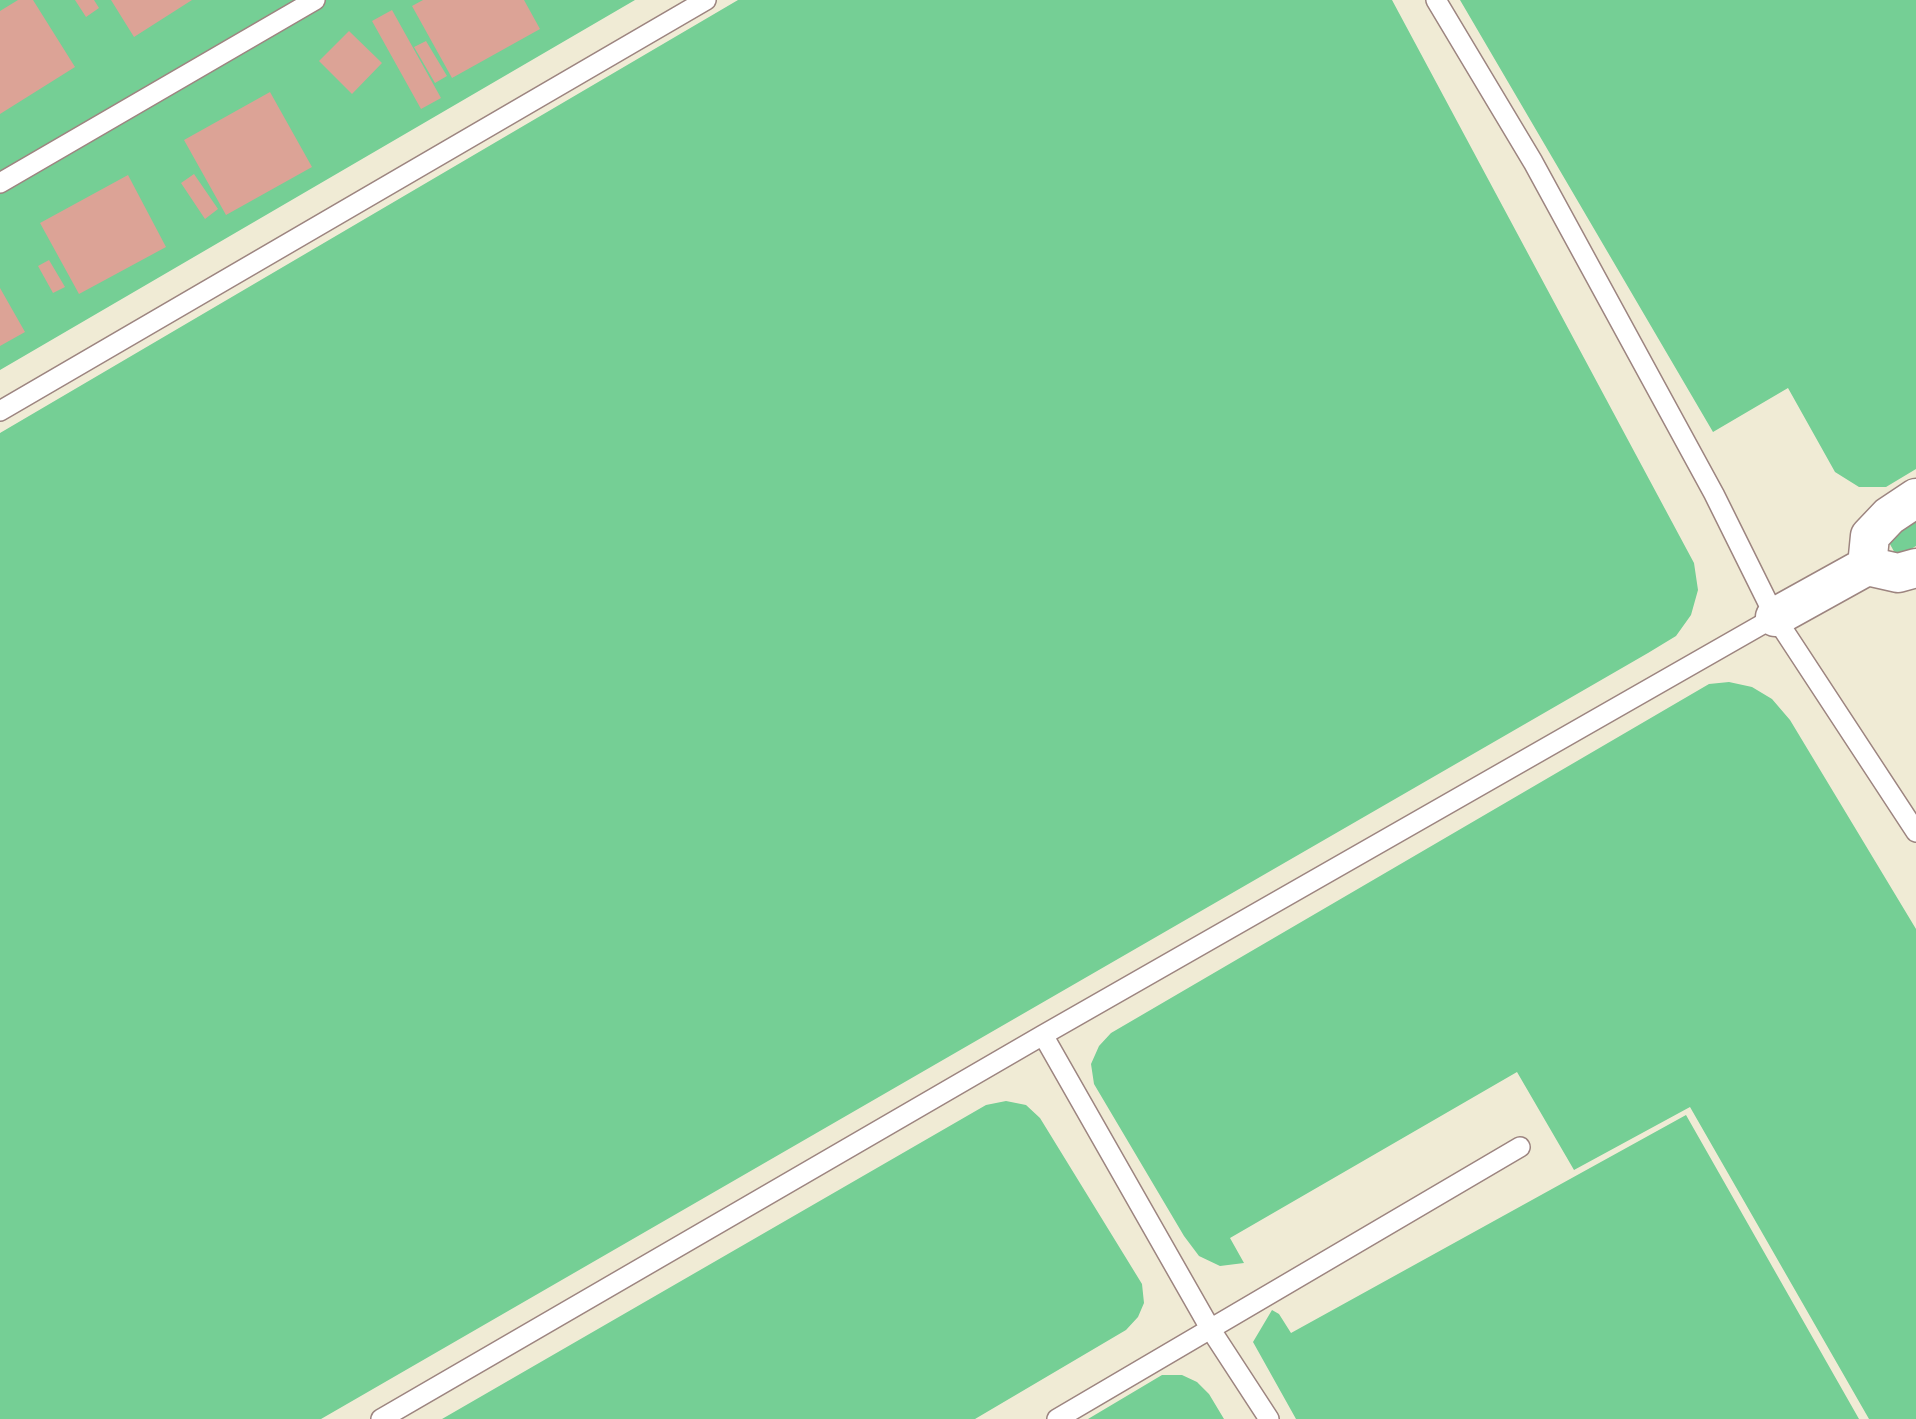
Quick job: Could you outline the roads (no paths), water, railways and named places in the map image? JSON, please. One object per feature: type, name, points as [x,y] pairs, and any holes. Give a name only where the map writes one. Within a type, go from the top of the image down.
[{"type":"street","points":[[1867,566],[1870,536],[1889,516],[1916,498]]},
{"type":"street","points":[[1775,617],[1867,566],[1898,573],[1916,568]]},
{"type":"lane","points":[[0,184],[315,0]]},
{"type":"lane","points":[[0,411],[706,0]]},
{"type":"lane","points":[[1436,0],[1533,162],[1714,494],[1775,617],[1916,832]]},
{"type":"lane","points":[[381,1419],[1043,1035],[1775,617]]},
{"type":"lane","points":[[1043,1035],[1211,1330],[1269,1419]]},
{"type":"lane","points":[[1057,1419],[1520,1147]]}]
